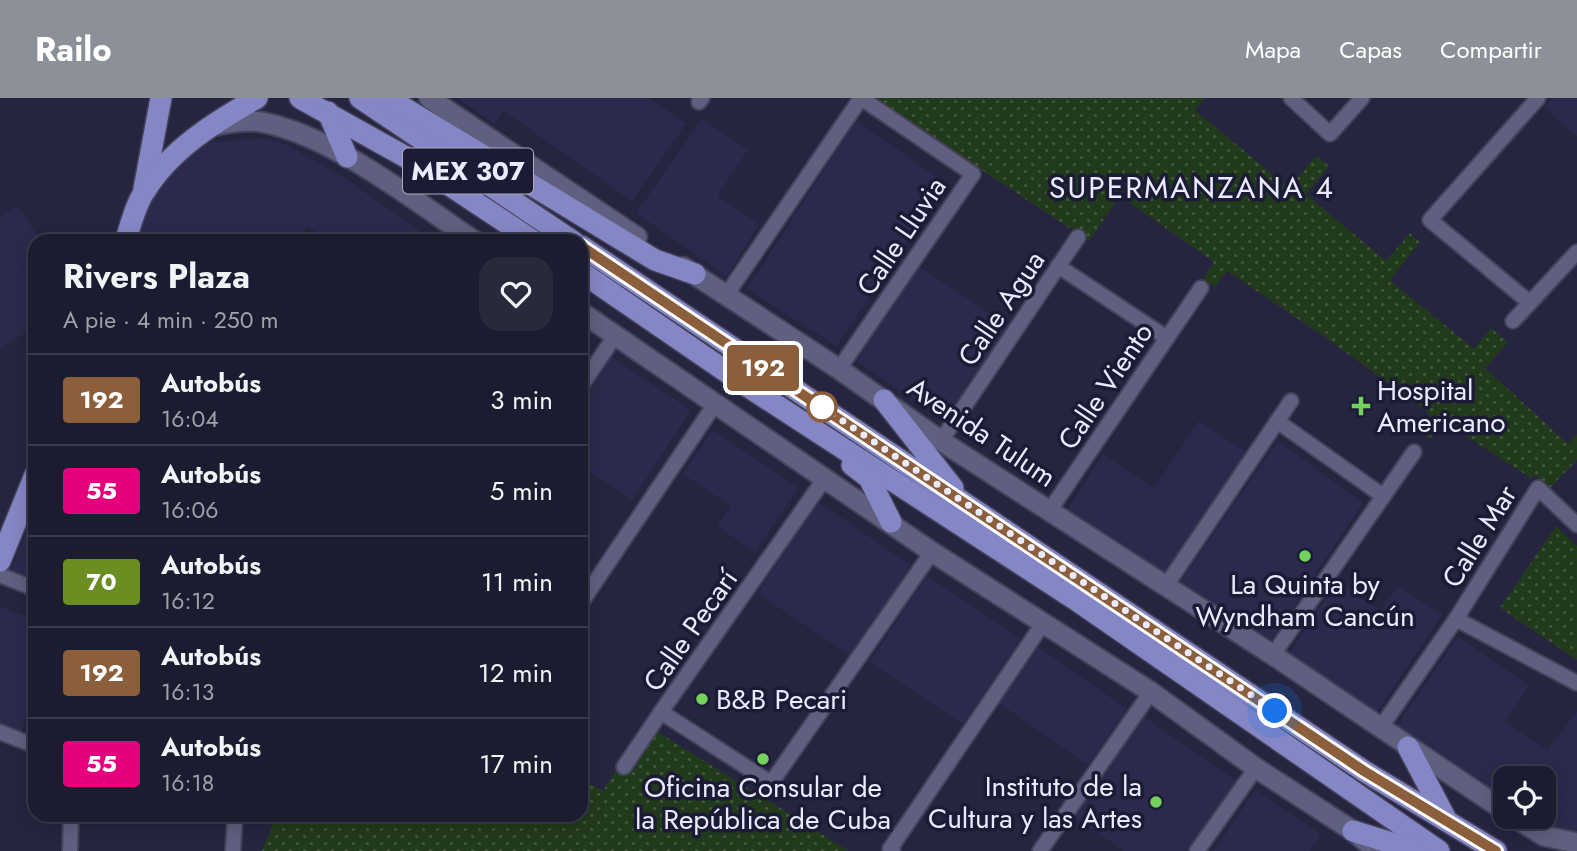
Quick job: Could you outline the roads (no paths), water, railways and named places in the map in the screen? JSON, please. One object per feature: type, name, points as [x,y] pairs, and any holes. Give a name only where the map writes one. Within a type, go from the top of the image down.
[{"type":"main road","points":[[128,234],[144,191],[161,98]]},
{"type":"main road","points":[[144,191],[172,158],[208,126],[257,98]]},
{"type":"main road","name":"MEX 307","points":[[300,98],[413,161],[523,234]]},
{"type":"main road","name":"MEX 307","points":[[360,98],[562,234]]},
{"type":"main road","points":[[388,98],[655,260],[695,274]]},
{"type":"main road","points":[[328,112],[347,157]]},
{"type":"main road","points":[[588,251],[1364,771],[1496,851]]},
{"type":"main road","points":[[588,277],[750,388],[1079,602],[1439,851]]},
{"type":"main road","points":[[750,388],[869,478],[891,522]]},
{"type":"main road","points":[[884,400],[965,504]]},
{"type":"main road","points":[[0,561],[28,492]]},
{"type":"main road","points":[[1408,747],[1447,821]]},
{"type":"main road","points":[[1353,831],[1418,851]]},
{"type":"street","name":"Avenida Tulum","points":[[429,98],[839,369],[941,441],[1273,655],[1493,803]]},
{"type":"street","name":"Calle Lluvia","points":[[727,294],[861,98],[973,174],[839,369]]},
{"type":"street","points":[[1291,98],[1330,134],[1362,98]]},
{"type":"street","points":[[1529,302],[1430,220],[1538,98]]},
{"type":"street","points":[[208,126],[237,121],[266,123],[323,143],[465,234]]},
{"type":"street","name":"Calle Agua","points":[[941,441],[1079,237]]},
{"type":"street","points":[[1513,321],[1577,251]]},
{"type":"street","points":[[1058,266],[1167,338]]},
{"type":"street","name":"Calle Viento","points":[[1050,510],[1201,288]]},
{"type":"street","points":[[588,317],[932,552],[1151,692],[1256,768],[1353,831],[1377,851]]},
{"type":"street","points":[[588,376],[615,335]]},
{"type":"street","points":[[1165,587],[1291,401]]},
{"type":"street","points":[[588,593],[715,404]]},
{"type":"street","points":[[1277,421],[1383,496]]},
{"type":"street","points":[[1273,655],[1414,452]]},
{"type":"street","name":"Calle Pecarí","points":[[825,478],[661,712],[771,783],[932,552]]},
{"type":"street","name":"Calle Mar","points":[[1381,727],[1457,620],[1538,488],[1577,524]]},
{"type":"street","points":[[0,575],[28,586]]},
{"type":"street","name":"Calle Mar","points":[[1457,620],[1577,683]]},
{"type":"street","points":[[893,851],[890,849],[1044,622]]},
{"type":"street","points":[[1040,851],[1151,692]]},
{"type":"street","points":[[624,767],[661,712]]},
{"type":"street","points":[[0,732],[28,743]]},
{"type":"street","points":[[1197,851],[1256,768]]},
{"type":"street","points":[[70,851],[71,822]]},
{"type":"street","points":[[233,851],[235,822]]},
{"type":"street","points":[[1534,829],[1545,836],[1577,843]]},
{"type":"place","name":"Hospital Americano","points":[[1361,406]]},
{"type":"place","name":"La Quinta by Wyndham Cancún","points":[[1305,556]]},
{"type":"place","name":"B&B Pecari","points":[[702,699]]},
{"type":"place","name":"Oficina Consular de la República de Cuba","points":[[763,759]]},
{"type":"place","name":"Instituto de la Cultura y las Artes","points":[[1156,802]]},
{"type":"district","name":"SUPERMANZANA 4","points":[[1192,188]]}]
